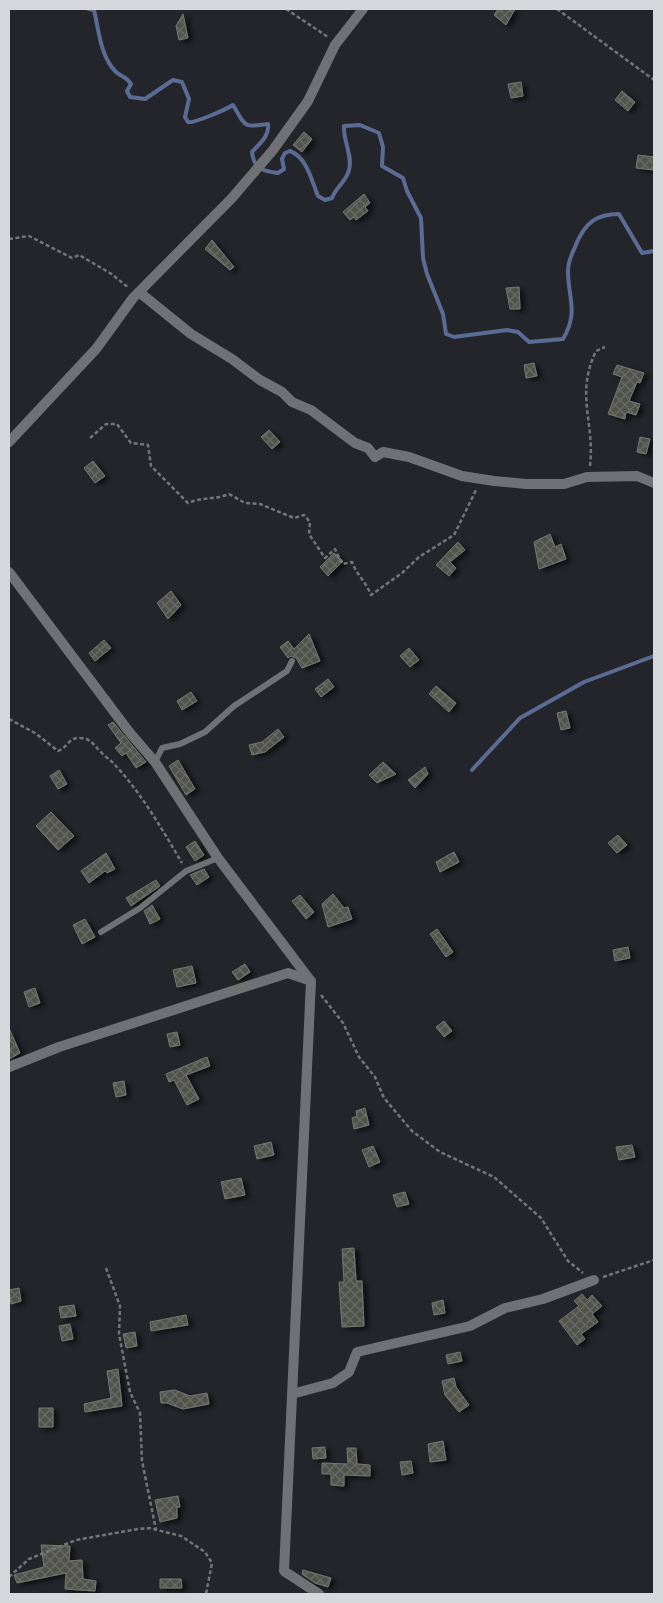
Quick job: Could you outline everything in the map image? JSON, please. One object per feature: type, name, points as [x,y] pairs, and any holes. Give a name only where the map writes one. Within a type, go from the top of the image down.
[{"type":"street","points":[[9,442],[96,349],[139,292],[232,198],[274,150],[308,101],[338,42],[363,9]]},
{"type":"street","points":[[139,292],[191,334],[232,359],[260,380],[282,392],[292,402],[311,410],[355,443],[368,448],[375,457],[383,452],[409,457],[462,476],[526,484],[564,484],[587,477],[637,476],[654,483]]},
{"type":"street","points":[[9,572],[12,584],[155,762],[218,858],[311,981],[284,1571],[319,1594]]},
{"type":"street","points":[[9,1067],[59,1047],[288,973],[311,981]]},
{"type":"street","points":[[292,1394],[333,1383],[349,1372],[357,1352],[366,1348],[397,1344],[470,1326],[505,1308],[543,1299],[594,1280]]},
{"type":"lane","points":[[155,762],[162,748],[180,744],[206,732],[234,706],[288,671],[292,661]]},
{"type":"lane","points":[[101,932],[140,908],[186,871],[218,858]]},
{"type":"path","points":[[286,9],[338,42]]},
{"type":"path","points":[[557,9],[654,80]]},
{"type":"path","points":[[9,238],[29,236],[72,258],[79,255],[110,274],[129,289],[139,292]]},
{"type":"path","points":[[587,477],[590,464],[591,431],[585,399],[586,377],[596,351],[605,347]]},
{"type":"path","points":[[90,438],[106,424],[117,424],[131,443],[148,445],[151,466],[188,503],[202,497],[211,499],[229,494],[245,503],[260,504],[294,518],[304,515],[310,522],[309,534],[325,558],[334,549],[342,564],[352,562],[356,575],[366,582],[371,595],[402,573],[419,557],[454,535],[481,479]]},
{"type":"path","points":[[9,719],[35,733],[58,751],[62,750],[72,739],[90,740],[137,791],[163,829],[186,871]]},
{"type":"path","points":[[311,981],[343,1023],[359,1057],[375,1077],[384,1098],[412,1131],[440,1152],[494,1177],[541,1218],[568,1261],[594,1280],[654,1260]]},
{"type":"path","points":[[106,1268],[120,1306],[119,1334],[128,1383],[140,1413],[142,1461],[156,1530]]},
{"type":"path","points":[[9,1577],[29,1559],[76,1540],[138,1529],[156,1530],[181,1536],[205,1552],[212,1563],[206,1594]]},
{"type":"building","points":[[498,9],[515,9],[506,25],[494,15]]},
{"type":"building","points":[[183,14],[188,38],[179,40],[176,26]]},
{"type":"building","points":[[521,82],[523,96],[511,98],[508,84]]},
{"type":"building","points":[[622,91],[635,102],[628,111],[615,100]]},
{"type":"building","points":[[304,132],[312,139],[302,152],[293,145]]},
{"type":"building","points":[[638,155],[654,157],[654,170],[636,168]]},
{"type":"building","points":[[364,194],[370,203],[365,207],[368,211],[356,220],[354,217],[350,220],[343,212]]},
{"type":"building","points":[[212,240],[234,267],[230,270],[205,249]]},
{"type":"building","points":[[519,287],[520,309],[510,309],[506,288]]},
{"type":"building","points":[[534,363],[537,376],[526,378],[524,365]]},
{"type":"building","points":[[617,365],[644,373],[640,383],[637,382],[629,401],[640,404],[636,415],[626,412],[625,419],[608,414],[622,377],[613,374]]},
{"type":"building","points":[[269,430],[280,442],[272,449],[261,437]]},
{"type":"building","points":[[640,437],[650,439],[646,454],[637,452]]},
{"type":"building","points":[[93,461],[105,476],[95,483],[84,468]]},
{"type":"building","points":[[550,534],[555,547],[561,544],[566,559],[539,569],[534,542]]},
{"type":"building","points":[[458,542],[465,550],[450,562],[456,568],[449,576],[436,565]]},
{"type":"building","points":[[334,553],[343,561],[328,576],[320,567]]},
{"type":"building","points":[[171,591],[181,605],[168,619],[157,603]]},
{"type":"building","points":[[309,634],[320,661],[302,668],[296,658],[291,656],[288,658],[280,647],[288,641],[294,649]]},
{"type":"building","points":[[104,640],[111,648],[95,661],[89,653]]},
{"type":"building","points":[[409,648],[419,660],[410,667],[400,656]]},
{"type":"building","points":[[328,679],[334,687],[321,697],[315,689]]},
{"type":"building","points":[[436,686],[456,703],[449,712],[429,694]]},
{"type":"building","points":[[191,692],[197,701],[182,710],[177,701]]},
{"type":"building","points":[[566,711],[570,728],[561,730],[557,713]]},
{"type":"building","points":[[113,722],[146,762],[136,768],[126,753],[122,756],[115,748],[121,743],[108,725]]},
{"type":"building","points":[[278,729],[284,737],[265,752],[252,755],[249,745],[262,742]]},
{"type":"building","points":[[178,760],[195,789],[186,795],[169,766]]},
{"type":"building","points":[[383,762],[396,774],[377,783],[369,775]]},
{"type":"building","points":[[425,767],[428,774],[415,788],[408,780]]},
{"type":"building","points":[[59,770],[67,784],[58,789],[50,776]]},
{"type":"building","points":[[51,812],[74,836],[58,850],[36,826]]},
{"type":"building","points":[[618,835],[627,845],[617,853],[608,843]]},
{"type":"building","points":[[195,841],[204,855],[195,861],[186,847]]},
{"type":"building","points":[[454,852],[459,862],[440,872],[436,862]]},
{"type":"building","points":[[106,853],[115,869],[107,873],[105,871],[89,883],[81,871]]},
{"type":"building","points":[[204,869],[209,877],[197,885],[190,875]]},
{"type":"building","points":[[156,880],[160,886],[131,906],[126,898]]},
{"type":"building","points":[[333,894],[344,908],[348,907],[352,919],[328,927],[322,904]]},
{"type":"building","points":[[300,895],[314,912],[306,919],[292,901]]},
{"type":"building","points":[[152,905],[160,919],[150,924],[144,911]]},
{"type":"building","points":[[85,919],[95,937],[82,944],[73,925]]},
{"type":"building","points":[[437,929],[453,952],[446,957],[430,934]]},
{"type":"building","points":[[628,947],[630,958],[615,961],[613,950]]},
{"type":"building","points":[[245,964],[250,972],[238,980],[232,972]]},
{"type":"building","points":[[192,966],[196,983],[177,987],[173,970]]},
{"type":"building","points":[[35,988],[40,1003],[29,1007],[24,992]]},
{"type":"building","points":[[444,1021],[452,1031],[444,1037],[436,1027]]},
{"type":"building","points":[[9,1028],[20,1053],[9,1059]]},
{"type":"building","points":[[177,1032],[180,1045],[170,1047],[167,1034]]},
{"type":"building","points":[[207,1057],[210,1066],[186,1075],[199,1099],[187,1105],[174,1080],[169,1082],[166,1074]]},
{"type":"building","points":[[124,1081],[126,1095],[116,1097],[113,1083]]},
{"type":"building","points":[[365,1108],[369,1125],[354,1129],[352,1118],[357,1116],[356,1111]]},
{"type":"building","points":[[271,1142],[274,1155],[257,1159],[254,1146]]},
{"type":"building","points":[[632,1145],[635,1157],[619,1160],[616,1147]]},
{"type":"building","points":[[373,1146],[380,1162],[369,1167],[362,1150]]},
{"type":"building","points":[[241,1178],[245,1195],[225,1199],[221,1182]]},
{"type":"building","points":[[405,1192],[409,1204],[397,1207],[393,1195]]},
{"type":"building","points":[[354,1248],[356,1281],[362,1281],[364,1326],[342,1327],[339,1282],[344,1282],[342,1249]]},
{"type":"building","points":[[19,1288],[21,1301],[11,1304],[9,1290]]},
{"type":"building","points":[[582,1294],[587,1300],[592,1295],[602,1306],[592,1314],[598,1322],[581,1334],[585,1339],[577,1345],[559,1321],[579,1306],[574,1301]]},
{"type":"building","points":[[443,1300],[445,1313],[434,1315],[432,1303]]},
{"type":"building","points":[[74,1305],[76,1316],[61,1318],[59,1307]]},
{"type":"building","points":[[186,1315],[188,1325],[151,1331],[150,1322]]},
{"type":"building","points":[[70,1324],[73,1339],[62,1341],[59,1326]]},
{"type":"building","points":[[135,1332],[137,1346],[126,1348],[123,1334]]},
{"type":"building","points":[[460,1352],[462,1361],[448,1364],[446,1355]]},
{"type":"building","points":[[118,1369],[122,1406],[85,1412],[84,1404],[111,1398],[107,1371]]},
{"type":"building","points":[[454,1378],[456,1387],[469,1405],[459,1412],[445,1395],[442,1381]]},
{"type":"building","points":[[175,1390],[190,1396],[207,1393],[209,1404],[183,1409],[167,1403],[161,1403],[160,1392]]},
{"type":"building","points":[[39,1408],[53,1408],[53,1427],[39,1427]]},
{"type":"building","points":[[443,1441],[446,1460],[430,1462],[428,1444]]},
{"type":"building","points":[[325,1447],[326,1458],[313,1459],[312,1448]]},
{"type":"building","points":[[347,1448],[356,1448],[357,1464],[370,1465],[370,1476],[344,1475],[344,1486],[331,1485],[331,1474],[322,1474],[322,1463],[348,1464]]},
{"type":"building","points":[[411,1461],[413,1473],[402,1475],[400,1462]]},
{"type":"building","points":[[178,1496],[180,1507],[177,1507],[177,1518],[160,1522],[155,1500]]},
{"type":"building","points":[[41,1545],[70,1546],[69,1561],[82,1560],[83,1579],[96,1581],[95,1591],[65,1589],[66,1573],[17,1583],[14,1575],[44,1567]]},
{"type":"building","points":[[303,1570],[331,1578],[328,1587],[315,1583],[302,1574]]},
{"type":"building","points":[[160,1579],[181,1579],[182,1588],[160,1588]]},
{"type":"waterway","points":[[89,9],[94,10],[103,51],[111,66],[131,84],[127,91],[130,97],[145,99],[173,80],[182,82],[189,99],[185,117],[188,122],[203,119],[233,105],[246,124],[253,126],[268,124],[266,136],[252,152],[257,166],[263,170],[278,173],[284,169],[282,159],[285,153],[290,151],[296,154],[305,164],[318,196],[325,200],[332,198],[346,178],[349,170],[350,159],[344,126],[360,125],[379,133],[383,147],[382,166],[403,178],[407,191],[421,218],[423,258],[427,274],[443,314],[446,334],[454,337],[507,330],[518,332],[529,342],[563,339],[571,321],[572,313],[568,281],[570,259],[584,230],[598,218],[619,214],[642,253],[654,251]]},
{"type":"waterway","points":[[472,770],[520,718],[584,682],[654,656]]}]
